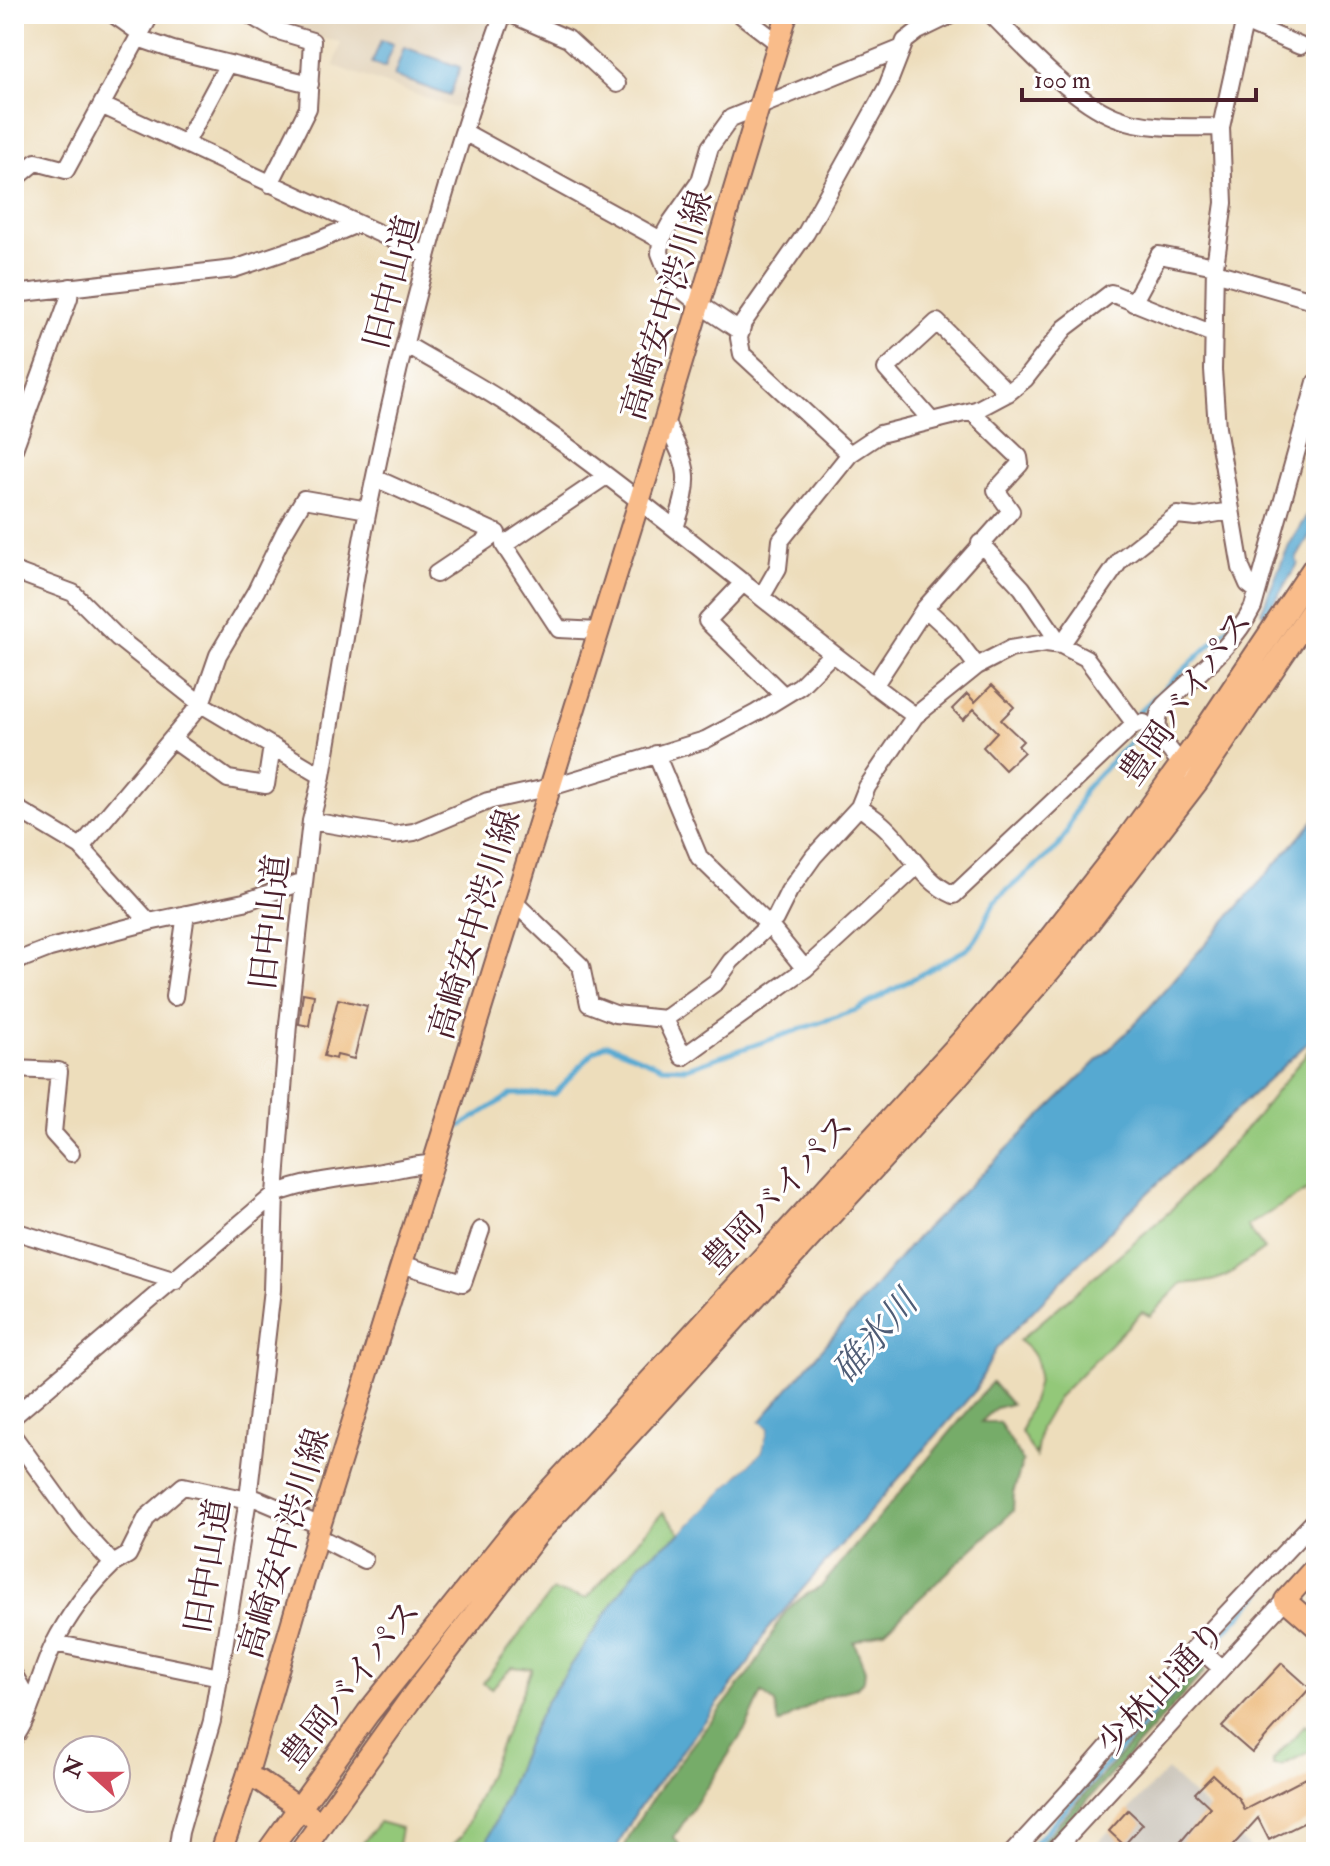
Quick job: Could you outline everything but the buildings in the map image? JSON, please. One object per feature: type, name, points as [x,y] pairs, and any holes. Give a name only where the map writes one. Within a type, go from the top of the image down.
[{"type":"highway","name":"豊岡バイパス","points":[[268,1852],[298,1807],[417,1650],[521,1522],[965,1038],[1056,930],[1182,764],[1316,565]]},
{"type":"highway","name":"豊岡バイパス","points":[[301,1852],[412,1697],[537,1534],[1014,1013],[1121,882],[1197,788],[1316,605]]},
{"type":"main road","name":"高崎安中渋川線","points":[[221,1852],[247,1776],[319,1531],[787,14]]},
{"type":"main road","name":"少林山通り","points":[[1285,1600],[1316,1566]]},
{"type":"main road","points":[[1285,1600],[1316,1627]]},
{"type":"main road","points":[[247,1776],[260,1781],[321,1823]]},
{"type":"street","points":[[113,14],[139,35],[173,50],[310,84]]},
{"type":"street","points":[[14,180],[36,162],[66,170],[151,14]]},
{"type":"street","points":[[248,14],[275,30],[312,41],[308,108],[270,184]]},
{"type":"street","name":"旧中山道","points":[[177,1852],[212,1721],[248,1499],[272,1290],[275,1194],[288,1024],[311,821],[322,776],[368,510],[426,255],[503,14]]},
{"type":"street","points":[[511,14],[568,39],[617,84]]},
{"type":"street","points":[[740,14],[778,43]]},
{"type":"street","points":[[850,454],[742,354],[739,346],[743,323],[806,233],[887,87],[905,41],[953,14]]},
{"type":"street","points":[[991,14],[1027,50],[1088,102],[1117,118],[1169,127],[1221,127]]},
{"type":"street","points":[[1257,591],[1248,584],[1241,568],[1217,428],[1213,334],[1215,269],[1224,203],[1221,127],[1245,18],[1300,46]]},
{"type":"street","points":[[741,332],[671,281],[660,253],[661,240],[700,181],[710,147],[731,118],[900,49]]},
{"type":"street","points":[[185,144],[228,64]]},
{"type":"street","points":[[103,106],[426,255]]},
{"type":"street","points":[[464,132],[661,240]]},
{"type":"street","points":[[14,294],[234,269],[357,224]]},
{"type":"street","points":[[1133,303],[1159,255],[1316,301]]},
{"type":"street","points":[[14,449],[69,298],[70,287]]},
{"type":"street","points":[[762,596],[778,568],[781,540],[850,454],[880,434],[983,408],[1008,393],[1025,379],[1065,328],[1111,293],[1213,334]]},
{"type":"street","points":[[930,419],[886,369],[937,322],[1008,393]]},
{"type":"street","points":[[405,344],[522,414],[639,500],[915,716]]},
{"type":"street","points":[[1197,788],[1161,738],[1157,723],[1160,712],[1244,625],[1257,591],[1316,382]]},
{"type":"street","points":[[874,686],[925,608],[1011,511],[996,490],[1020,464],[1019,457],[971,411]]},
{"type":"street","points":[[664,419],[685,463],[687,476],[688,489],[675,528]]},
{"type":"street","points":[[599,631],[559,629],[504,545],[606,476]]},
{"type":"street","points":[[375,478],[497,533],[436,574]]},
{"type":"street","points":[[81,847],[201,704],[218,655],[304,499],[368,510]]},
{"type":"street","points":[[1061,645],[1121,559],[1177,515],[1196,517],[1230,511]]},
{"type":"street","points":[[980,543],[1022,588],[1061,645]]},
{"type":"street","points":[[14,571],[73,593],[118,638],[201,704],[322,776]]},
{"type":"street","points":[[744,582],[707,621],[783,695]]},
{"type":"street","points":[[925,608],[951,632],[977,666]]},
{"type":"street","points":[[514,902],[581,966],[589,1004],[615,1014],[665,1019],[716,982],[731,961],[775,919],[789,891],[814,856],[859,807],[867,787],[915,716],[977,666],[1010,649],[1046,643],[1061,645],[1086,658],[1135,724]]},
{"type":"street","points":[[311,821],[393,835],[414,832],[488,801],[551,787],[705,740],[800,686],[832,654]]},
{"type":"street","points":[[859,807],[886,827],[917,866],[944,891],[954,895],[1135,724],[1157,723]]},
{"type":"street","points":[[172,739],[228,779],[266,785],[272,746]]},
{"type":"street","points":[[656,754],[699,857],[769,925],[805,969]]},
{"type":"street","points":[[14,807],[81,847],[149,922]]},
{"type":"street","points":[[665,1019],[683,1057],[805,969],[917,866]]},
{"type":"street","points":[[14,962],[50,948],[149,922],[244,902],[304,881]]},
{"type":"street","points":[[174,997],[186,914]]},
{"type":"street","points":[[14,1069],[59,1071],[53,1133],[71,1153]]},
{"type":"street","points":[[14,1416],[275,1194],[321,1180],[381,1172],[411,1164],[433,1164]]},
{"type":"street","points":[[401,1264],[463,1283],[481,1230]]},
{"type":"street","points":[[14,1231],[176,1281]]},
{"type":"street","points":[[14,1437],[80,1528],[113,1564]]},
{"type":"street","points":[[14,1738],[29,1710],[54,1643],[98,1578],[128,1555],[147,1517],[183,1486],[257,1499],[319,1531],[364,1560]]},
{"type":"street","points":[[1013,1852],[1196,1646],[1316,1519]]},
{"type":"street","name":"少林山通り","points":[[1053,1852],[1285,1600]]},
{"type":"street","points":[[54,1643],[220,1677]]},
{"type":"street","points":[[1196,1646],[1221,1668]]},
{"type":"street","points":[[14,1675],[30,1703]]},
{"type":"shaded area","points":[[255,14],[495,14],[464,104],[454,108],[334,66],[341,42],[313,37]]},
{"type":"shaded area","points":[[1167,1770],[1254,1852],[1089,1852]]},
{"type":"green space","points":[[1316,1041],[1316,1185],[1247,1226],[1264,1249],[1226,1276],[1212,1281],[1181,1284],[1150,1316],[1142,1312],[1058,1397],[1040,1428],[1036,1457],[1021,1432],[1034,1395],[1038,1371],[1030,1350],[1019,1341],[1169,1212],[1252,1122]]},
{"type":"green space","points":[[992,1382],[1011,1404],[996,1408],[981,1422],[999,1422],[1023,1461],[1014,1490],[1013,1511],[885,1631],[854,1642],[865,1670],[864,1680],[856,1688],[824,1697],[779,1724],[775,1703],[762,1693],[746,1728],[674,1837],[684,1852],[622,1852],[661,1787],[752,1670],[781,1618],[803,1597],[820,1588]]},
{"type":"green space","points":[[663,1512],[681,1533],[641,1562],[545,1704],[483,1852],[445,1852],[462,1836],[532,1669],[512,1667],[491,1689],[483,1683],[552,1591],[587,1598]]},
{"type":"green space","points":[[1202,1665],[1205,1671],[1040,1852],[1033,1852]]},
{"type":"green space","points":[[1305,1725],[1315,1734],[1315,1749],[1281,1766],[1273,1765],[1273,1760]]},
{"type":"green space","points":[[379,1822],[401,1828],[397,1852],[356,1852]]},
{"type":"water","points":[[381,40],[393,44],[385,68],[372,63]]},
{"type":"water","points":[[404,47],[460,67],[450,96],[394,76]]},
{"type":"water","points":[[1316,500],[1316,525],[1296,559],[1298,564],[1265,616],[1261,612],[1289,545]]},
{"type":"water","name":"碓氷川","points":[[1316,818],[1316,1035],[1138,1202],[996,1349],[975,1391],[766,1631],[749,1663],[638,1809],[614,1852],[483,1852],[545,1704],[641,1562],[681,1533],[762,1451],[768,1428],[760,1422],[918,1236],[1135,1024]]},
{"type":"pier","points":[[757,1420],[768,1428],[762,1451],[681,1533],[678,1530],[759,1449],[763,1429]]},
{"type":"waterway","points":[[1136,715],[1235,621]]},
{"type":"waterway","points":[[461,1126],[512,1094],[555,1094],[593,1052],[607,1044],[662,1067],[687,1068],[856,1010],[967,949],[977,938],[998,898],[1057,848],[1084,790],[1138,734]]},
{"type":"waterway","points":[[1222,1635],[1316,1534]]},
{"type":"waterway","points":[[1027,1852],[1192,1670]]}]
